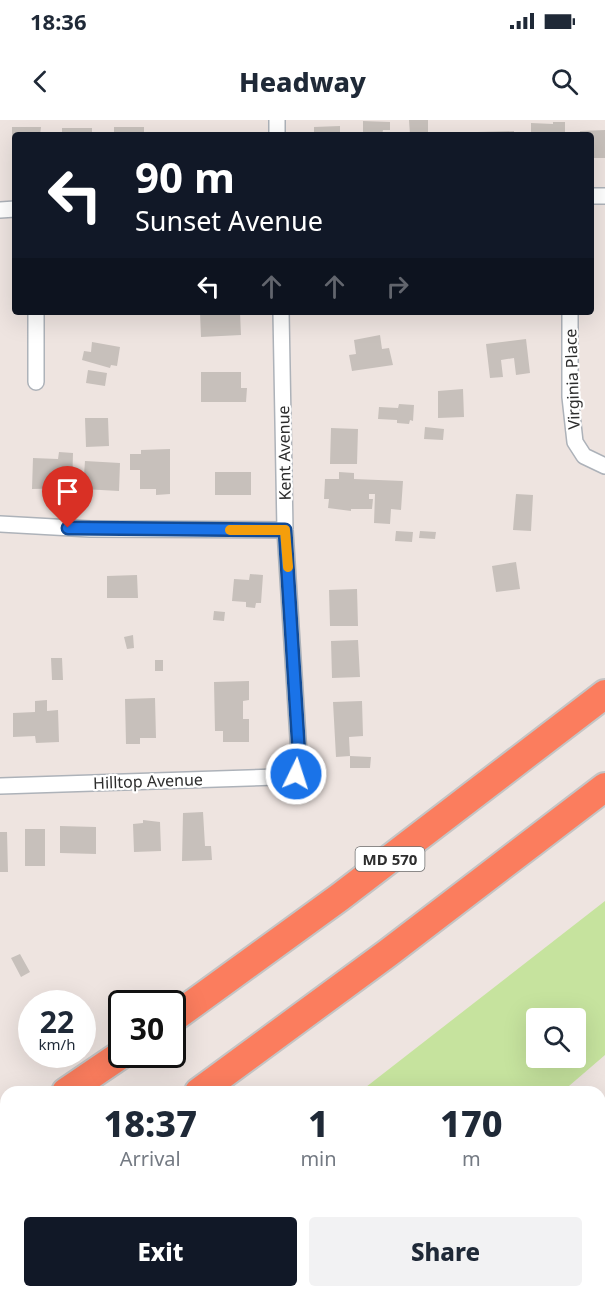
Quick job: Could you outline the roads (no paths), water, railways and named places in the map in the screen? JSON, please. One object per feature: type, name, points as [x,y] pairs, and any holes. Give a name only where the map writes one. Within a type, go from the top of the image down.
[{"type":"highway","name":"MD 570","points":[[186,1009],[340,897],[605,694]]},
{"type":"highway","points":[[207,1086],[378,960],[605,787]]},
{"type":"highway","points":[[75,1086],[108,1064]]},
{"type":"street","points":[[36,315],[36,382]]},
{"type":"street","name":"Kent Avenue","points":[[282,315],[285,530],[299,755],[296,774]]},
{"type":"street","name":"Virginia Place","points":[[570,315],[570,397],[576,442],[584,456],[605,466]]},
{"type":"street","points":[[0,524],[90,529],[285,530]]},
{"type":"street","name":"Hilltop Avenue","points":[[0,786],[276,777],[296,774]]}]
